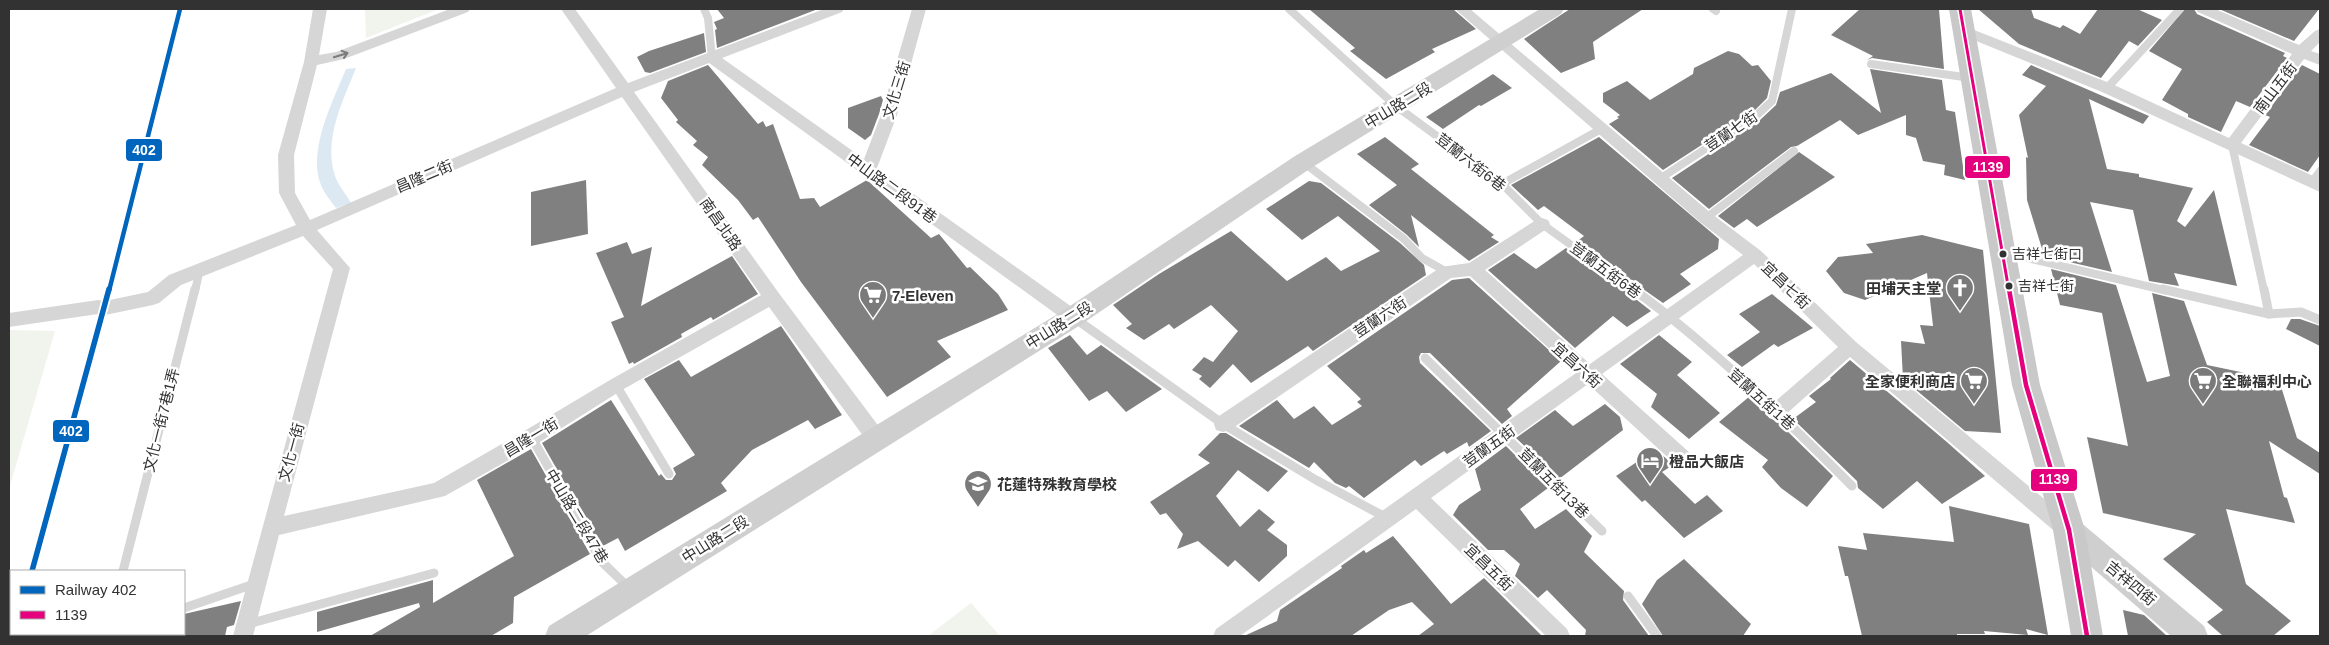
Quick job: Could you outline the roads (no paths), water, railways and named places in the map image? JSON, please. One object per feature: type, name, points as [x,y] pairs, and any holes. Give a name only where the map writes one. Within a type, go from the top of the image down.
[{"type":"main road","points":[[1962,20],[2026,385],[2068,530],[2087,636]]},
{"type":"street","points":[[306,228],[287,193],[286,155],[311,62],[320,9]]},
{"type":"street","points":[[311,62],[339,56],[463,9]]},
{"type":"street","name":"南昌北路","points":[[568,9],[772,298],[876,438]]},
{"type":"street","name":"昌隆二街","points":[[9,320],[98,307],[105,308],[153,298],[175,280],[200,269],[306,228],[627,90],[712,58],[817,12],[837,9]]},
{"type":"street","name":"文化三街","points":[[868,171],[889,115],[919,9]]},
{"type":"street","name":"宜昌七街","points":[[1462,9],[1503,42],[1706,218],[1755,255],[1850,347],[2068,530]]},
{"type":"street","name":"中山路二段","points":[[560,636],[1072,317],[1303,162],[1503,42],[1554,9]]},
{"type":"street","points":[[2203,9],[2320,60]]},
{"type":"street","points":[[1962,20],[2232,145],[2318,180]]},
{"type":"street","name":"南山五街","points":[[2232,145],[2302,51],[2320,34]]},
{"type":"street","name":"中山路二段91巷","points":[[712,58],[1072,317]]},
{"type":"street","name":"荳蘭六街","points":[[1223,424],[1446,272],[1472,269],[1542,224]]},
{"type":"street","name":"文化一街","points":[[246,630],[270,528],[342,268],[306,228]]},
{"type":"street","name":"荳蘭五街","points":[[1223,636],[1389,519],[1755,255]]},
{"type":"street","name":"宜昌六街","points":[[1472,269],[1683,459]]},
{"type":"street","name":"昌隆一街","points":[[270,528],[438,490],[528,440],[616,385],[772,298]]},
{"type":"street","points":[[1777,411],[1850,347]]},
{"type":"street","name":"宜昌五街","points":[[1418,498],[1560,636]]},
{"type":"street","name":"吉祥四街","points":[[2068,530],[2193,636]]},
{"type":"lane","points":[[704,9],[712,58]]},
{"type":"lane","name":"荳蘭六街6巷","points":[[1290,9],[1396,106],[1502,184],[1542,224]]},
{"type":"lane","name":"荳蘭七街","points":[[1660,178],[1757,115],[1772,101],[1784,54],[1792,9]]},
{"type":"lane","points":[[2107,88],[2180,9]]},
{"type":"lane","points":[[1871,64],[1971,78]]},
{"type":"lane","points":[[1502,184],[1603,128]]},
{"type":"lane","points":[[2232,145],[2269,314]]},
{"type":"lane","points":[[1706,218],[1794,151]]},
{"type":"lane","points":[[1303,162],[1404,240],[1422,258],[1446,272]]},
{"type":"lane","name":"荳蘭五街6巷","points":[[1542,224],[1670,316]]},
{"type":"lane","points":[[2002,252],[2269,314],[2301,312],[2320,320]]},
{"type":"lane","name":"文化一街7巷1弄","points":[[123,570],[200,269]]},
{"type":"lane","name":"荳蘭五街1巷","points":[[1670,316],[1777,411],[1852,486]]},
{"type":"lane","points":[[1072,317],[1223,424],[1316,480],[1389,519]]},
{"type":"lane","name":"荳蘭五街13巷","points":[[1425,358],[1602,531]]},
{"type":"lane","points":[[616,385],[669,474]]},
{"type":"lane","name":"中山路二段47巷","points":[[528,440],[532,438],[602,562],[632,591]]},
{"type":"lane","points":[[246,630],[434,574]]},
{"type":"lane","points":[[185,608],[258,582]]},
{"type":"lane","points":[[1628,596],[1657,636]]},
{"type":"rail line","name":"402","points":[[32,570],[103,313],[180,9]]},
{"type":"place","name":"吉祥七街口","points":[[2003,254]]},
{"type":"place","name":"吉祥七街","points":[[2009,286]]},
{"type":"place","name":"田埔天主堂","points":[[1960,312]]},
{"type":"place","name":"7-Eleven","points":[[873,319]]},
{"type":"place","name":"全家便利商店","points":[[1974,405]]},
{"type":"place","name":"全聯福利中心","points":[[2203,405]]},
{"type":"place","name":"橙品大飯店","points":[[1650,485]]},
{"type":"place","name":"花蓮特殊教育學校","points":[[978,508]]}]
